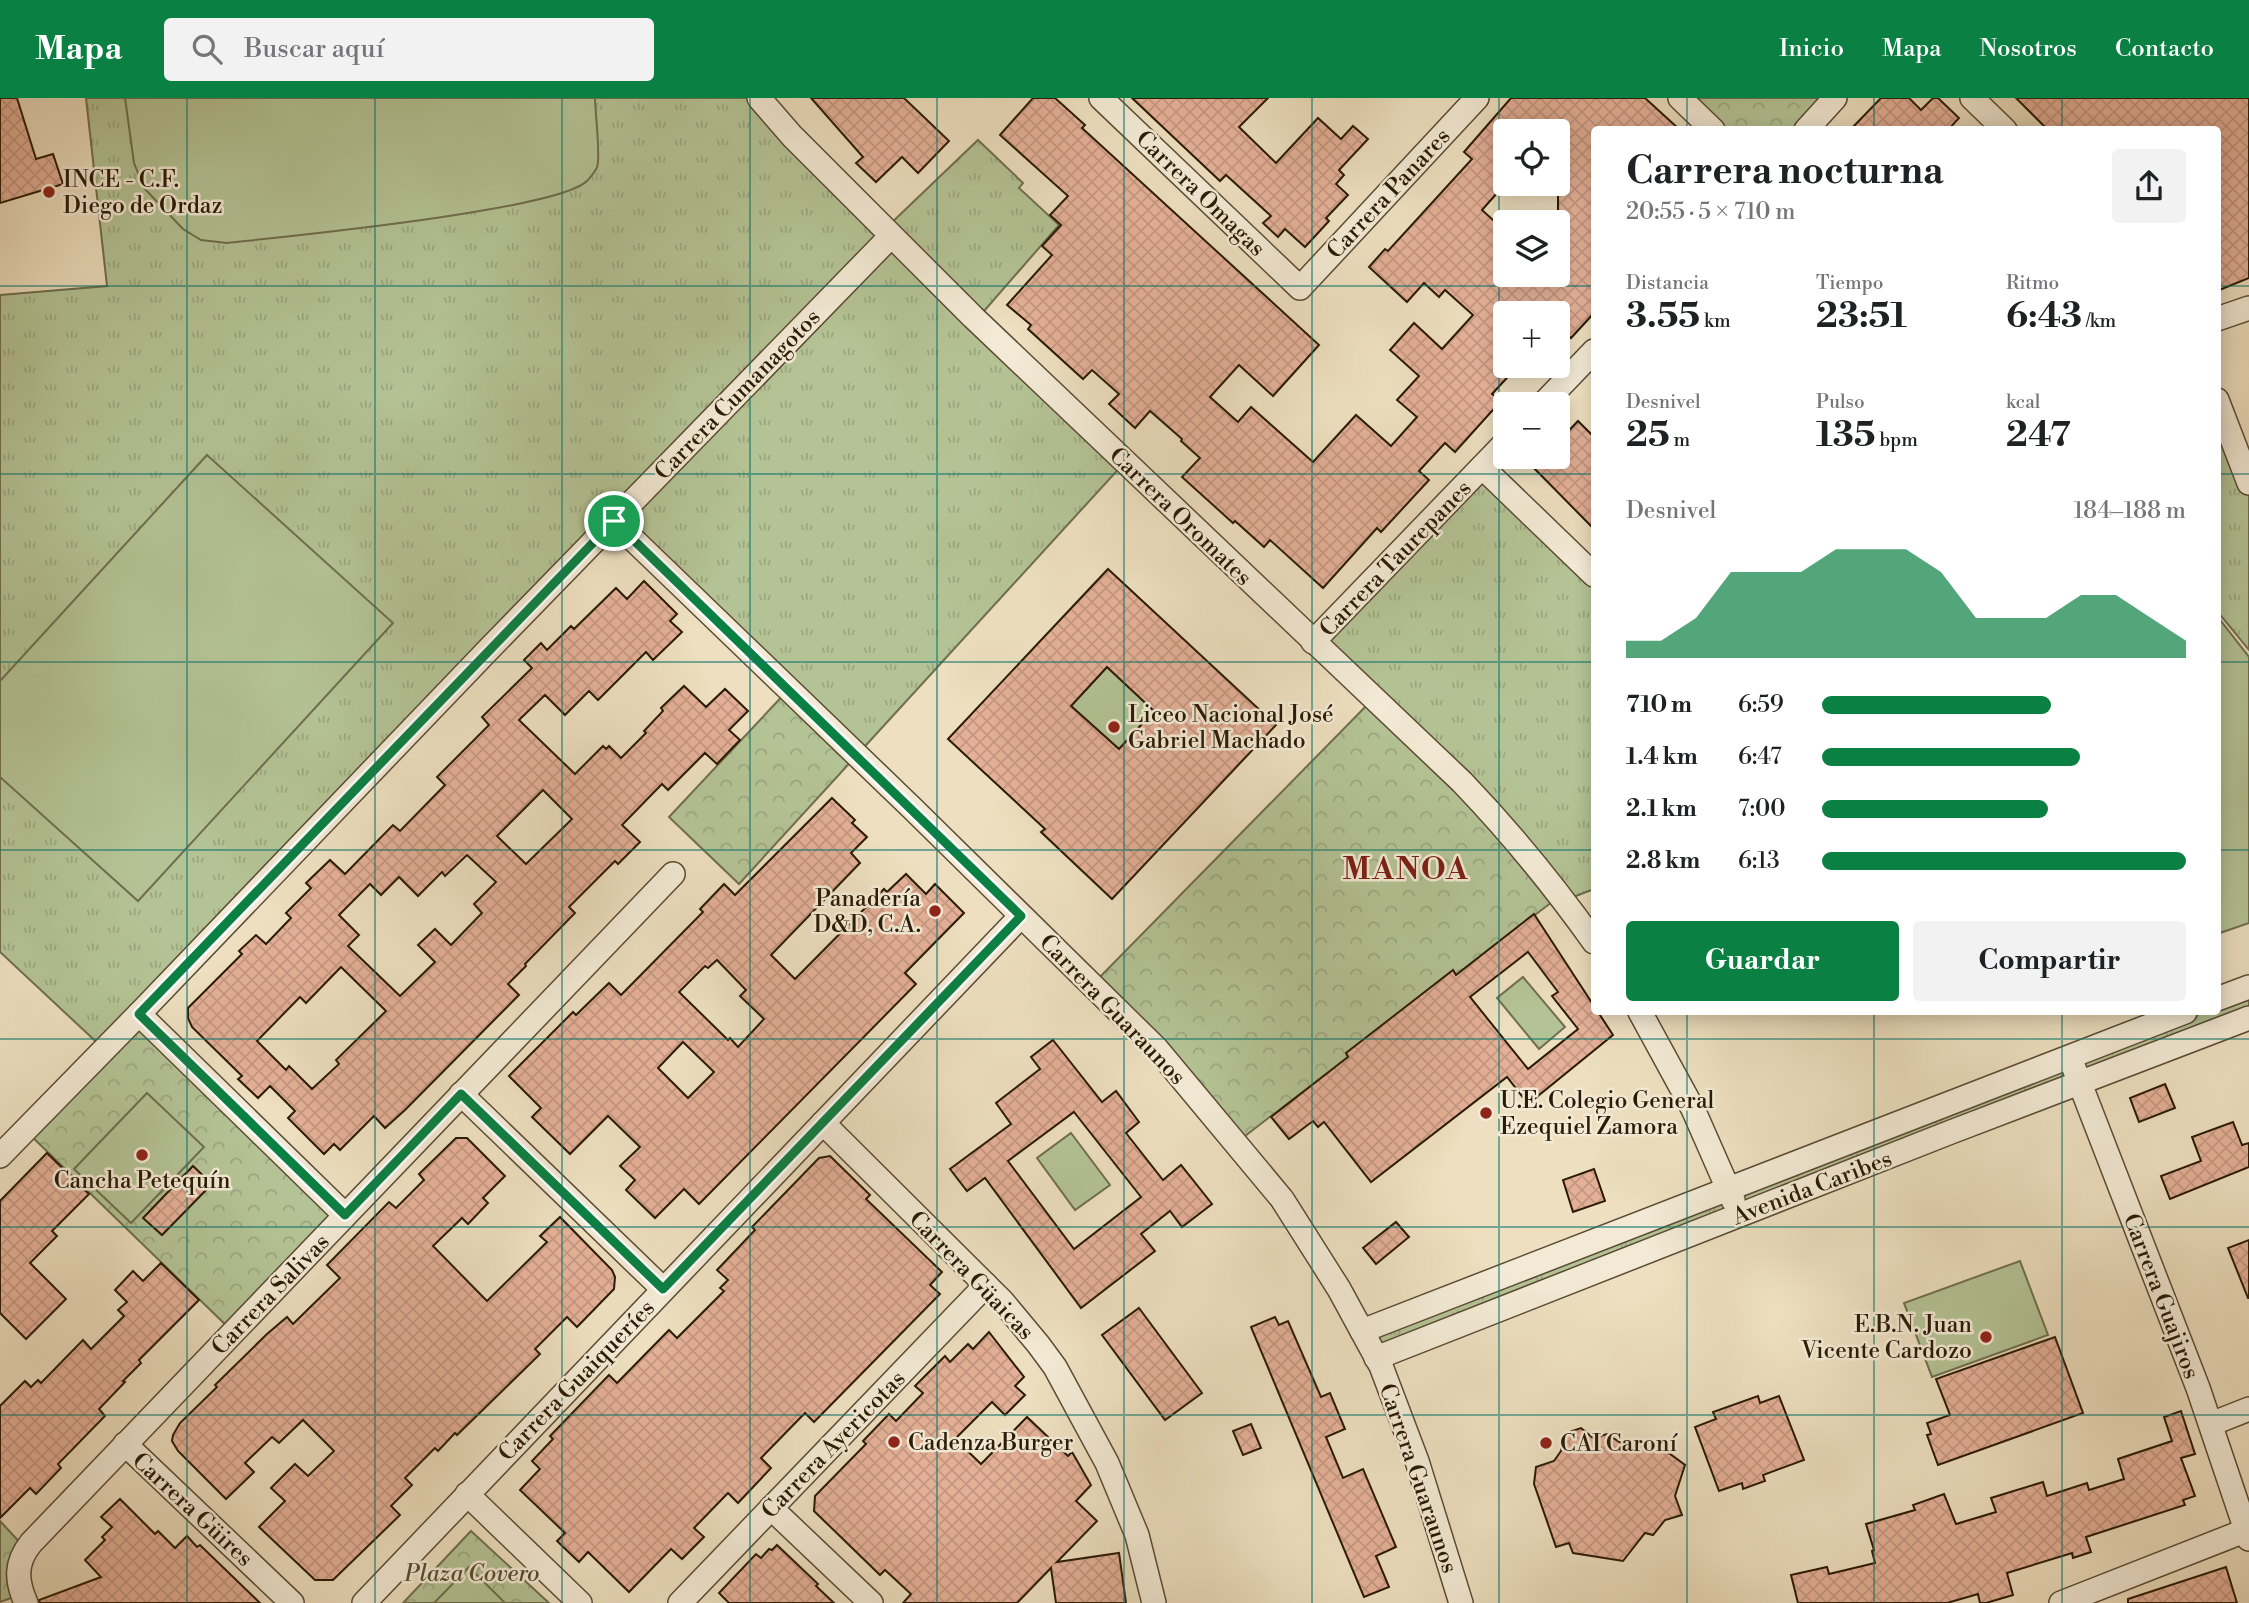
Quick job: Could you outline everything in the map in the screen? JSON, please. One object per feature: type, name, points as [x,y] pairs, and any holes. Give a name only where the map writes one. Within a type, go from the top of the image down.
[{"type":"street","name":"Carrera Oromates","points":[[759,98],[792,136],[891,236],[1462,782],[1492,813],[1591,938]]},
{"type":"street","name":"Carrera Omagas","points":[[1101,98],[1300,288]]},
{"type":"street","name":"Carrera Panares","points":[[1300,288],[1477,98]]},
{"type":"street","points":[[1680,98],[1709,126]]},
{"type":"street","points":[[1810,126],[1835,98]]},
{"type":"street","points":[[1972,98],[2001,126]]},
{"type":"street","name":"Carrera Cumanagotos","points":[[0,1156],[891,236]]},
{"type":"street","points":[[2221,318],[2249,308]]},
{"type":"street","points":[[1555,392],[1591,354]]},
{"type":"street","points":[[2221,410],[2249,483]]},
{"type":"street","name":"Carrera Taurepanes","points":[[1313,642],[1493,456]]},
{"type":"street","points":[[1482,467],[1591,572]]},
{"type":"street","name":"Carrera Guaraunos","points":[[614,521],[1157,1049],[1282,1199],[1339,1289],[1376,1358],[1417,1461],[1461,1603]]},
{"type":"street","name":"Carrera Salivas","points":[[26,1603],[18,1578],[18,1566],[22,1554],[31,1543],[673,874]]},
{"type":"street","name":"Carrera Guaiqueríes","points":[[364,1603],[1021,916]]},
{"type":"street","points":[[2221,998],[2249,987]]},
{"type":"street","points":[[139,1014],[345,1215]]},
{"type":"street","points":[[1642,1015],[1693,1108],[1739,1215]]},
{"type":"street","name":"Avenida Caribes","points":[[1362,1331],[2177,1015]]},
{"type":"street","name":"Avenida Caribes","points":[[1376,1358],[2249,1018]]},
{"type":"street","name":"Carrera Guajiros","points":[[2070,1055],[2211,1424],[2248,1534]]},
{"type":"street","points":[[461,1094],[663,1289]]},
{"type":"street","name":"Carrera Güaicas","points":[[823,1123],[1021,1321],[1055,1367],[1107,1463],[1137,1535],[1154,1603]]},
{"type":"street","name":"Carrera Ayericotas","points":[[680,1603],[986,1285]]},
{"type":"street","points":[[2211,1424],[2249,1409]]},
{"type":"street","name":"Carrera Güires","points":[[125,1444],[292,1603]]},
{"type":"street","points":[[467,1494],[580,1603]]},
{"type":"street","points":[[771,1508],[872,1603]]},
{"type":"street","points":[[2061,1603],[2248,1534]]},
{"type":"green space","points":[[86,98],[759,98],[1125,462],[857,755],[614,521],[105,1050],[0,952],[0,295],[107,286]]},
{"type":"green space","points":[[125,98],[595,98],[598,162],[596,170],[588,180],[568,191],[529,202],[358,228],[227,243],[201,240],[183,229],[144,188],[134,163]]},
{"type":"green space","points":[[1680,98],[1835,98],[1810,126],[1710,126]]},
{"type":"green space","points":[[978,140],[1023,183],[1019,188],[1059,225],[978,318],[886,228]]},
{"type":"green space","points":[[2221,410],[2249,483],[2249,650],[2221,616]]},
{"type":"green space","points":[[207,455],[393,623],[138,901],[0,777],[0,681]]},
{"type":"green space","points":[[1482,467],[1591,572],[1591,890],[1563,901],[1313,642]]},
{"type":"green space","points":[[2221,621],[2249,657],[2249,923],[2221,933]]},
{"type":"green space","points":[[1107,667],[1154,711],[1119,749],[1071,706]]},
{"type":"green space","points":[[789,689],[857,755],[739,884],[669,817]]},
{"type":"green space","points":[[1373,699],[1560,896],[1456,975],[1453,971],[1346,1053],[1348,1057],[1236,1143],[1092,985]]},
{"type":"green space","points":[[1523,977],[1565,1027],[1539,1049],[1497,998]]},
{"type":"green space","points":[[2249,987],[2249,1018],[1376,1358],[1362,1331],[2177,1015],[2221,1015],[2221,998]]},
{"type":"green space","points":[[139,1014],[345,1215],[233,1332],[25,1130]]},
{"type":"green space","name":"Cancha Petequín","points":[[147,1093],[204,1147],[131,1223],[74,1169]]},
{"type":"green space","points":[[1071,1133],[1110,1185],[1075,1210],[1037,1158]]},
{"type":"green space","points":[[2020,1261],[2048,1335],[1932,1377],[1904,1303]]},
{"type":"green space","points":[[0,1521],[26,1549],[22,1594],[0,1602]]},
{"type":"green space","name":"Plaza Covero","points":[[471,1531],[549,1603],[403,1603]]},
{"type":"green space","points":[[469,1567],[505,1603],[434,1603]]},
{"type":"building","points":[[0,98],[17,98],[36,159],[53,154],[63,184],[0,203]]},
{"type":"building","points":[[811,98],[904,98],[949,141],[918,173],[902,157],[876,182],[856,163],[863,157]]},
{"type":"building","points":[[1033,98],[1055,98],[1085,125],[1082,128],[1319,345],[1273,396],[1239,365],[1210,397],[1238,422],[1251,407],[1313,462],[1356,415],[1391,446],[1417,417],[1397,400],[1419,376],[1390,350],[1414,323],[1442,349],[1473,315],[1445,290],[1439,297],[1424,283],[1407,302],[1369,267],[1385,249],[1388,251],[1472,159],[1464,152],[1511,98],[1645,98],[1676,126],[1591,126],[1591,316],[1571,338],[1570,301],[1493,301],[1493,378],[1507,378],[1492,394],[1493,410],[1455,452],[1445,443],[1419,471],[1429,480],[1381,532],[1377,528],[1323,588],[1270,540],[1264,547],[1182,477],[1200,458],[1181,441],[1182,439],[1150,411],[1135,428],[1109,404],[1119,394],[1092,370],[1083,379],[1028,329],[1031,325],[1007,305],[1052,255],[1042,246],[1061,225],[1050,215],[1068,196],[1000,135]],"holes":[[[1493,119],[1570,119],[1570,196],[1558,196],[1558,210],[1570,210],[1570,287],[1493,287],[1493,220],[1482,210],[1494,196]]]},
{"type":"building","points":[[1132,98],[1268,98],[1239,127],[1276,163],[1318,118],[1341,139],[1353,126],[1368,139],[1339,170],[1344,175],[1336,184],[1348,195],[1326,218],[1329,221],[1305,247],[1285,229],[1278,237],[1263,223],[1271,216],[1226,175],[1220,181]]},
{"type":"building","points":[[1881,98],[1909,98],[1921,110],[1933,98],[1938,98],[1959,118],[1952,126],[1854,126]]},
{"type":"building","points":[[2016,98],[2249,98],[2249,278],[2221,289],[2221,126],[2044,126]]},
{"type":"building","points":[[1578,421],[1591,434],[1591,526],[1535,469],[1570,469],[1570,429]]},
{"type":"building","points":[[1108,569],[1276,725],[1112,899],[1041,832],[1045,829],[948,739]],"holes":[[[1107,667],[1154,711],[1119,749],[1071,706]]]},
{"type":"building","points":[[644,581],[677,614],[670,621],[682,632],[653,660],[646,652],[598,700],[589,691],[565,715],[545,695],[519,720],[575,774],[603,746],[606,749],[609,746],[621,758],[646,733],[644,731],[663,711],[661,708],[684,686],[706,707],[725,689],[748,711],[729,730],[740,740],[717,764],[705,753],[668,790],[662,784],[622,825],[640,842],[618,864],[615,861],[569,907],[575,913],[508,984],[519,995],[405,1110],[385,1128],[374,1116],[340,1150],[334,1144],[324,1154],[288,1118],[295,1111],[270,1086],[258,1098],[238,1079],[242,1076],[192,1027],[188,1008],[242,954],[239,951],[256,935],[266,944],[291,918],[286,913],[311,888],[306,883],[330,860],[345,874],[393,825],[400,831],[445,785],[437,777],[489,725],[482,717],[532,668],[524,660],[541,643],[547,650],[571,626],[574,629],[616,588],[627,599]],"holes":[[[543,790],[572,819],[526,864],[497,836]],[[467,855],[496,882],[474,904],[482,913],[451,945],[435,929],[418,945],[435,962],[400,996],[348,946],[359,935],[339,915],[370,884],[381,895],[399,877],[418,896],[442,872],[445,876]],[[341,967],[386,1011],[336,1060],[339,1064],[312,1089],[289,1066],[286,1070],[257,1041],[300,997],[306,1003]]]},
{"type":"building","points":[[832,798],[855,820],[852,823],[867,837],[851,853],[860,863],[771,955],[795,979],[884,889],[887,892],[906,874],[926,894],[935,884],[964,913],[905,973],[916,984],[699,1204],[684,1189],[655,1218],[626,1190],[635,1180],[620,1166],[640,1147],[608,1116],[570,1154],[532,1117],[541,1108],[509,1076],[573,1012],[576,1015],[609,983],[621,995],[703,912],[700,909],[724,884],[735,895]],"holes":[[[717,960],[746,990],[740,996],[764,1019],[738,1047],[679,992],[705,966],[708,968]],[[683,1042],[714,1072],[688,1098],[658,1068]]]},
{"type":"building","points":[[1534,914],[1591,1001],[1591,1015],[1600,1015],[1613,1035],[1528,1104],[1507,1077],[1371,1182],[1324,1122],[1318,1127],[1313,1121],[1289,1139],[1271,1117],[1348,1057],[1346,1053],[1453,970],[1456,975]],"holes":[[[1528,952],[1558,992],[1552,996],[1578,1029],[1528,1069],[1470,997]]]},
{"type":"building","points":[[1053,1040],[1102,1102],[1116,1091],[1139,1122],[1126,1133],[1163,1180],[1181,1165],[1212,1204],[1182,1227],[1170,1211],[1141,1234],[1155,1251],[1081,1308],[985,1178],[967,1191],[950,1169],[1011,1124],[996,1103],[1040,1069],[1031,1057]],"holes":[[[1074,1112],[1141,1197],[1074,1249],[1008,1161]]]},
{"type":"building","points":[[2165,1084],[2175,1108],[2139,1122],[2130,1098]]},
{"type":"building","points":[[2233,1122],[2242,1145],[2249,1143],[2249,1167],[2170,1199],[2161,1176],[2201,1161],[2192,1137]]},
{"type":"building","points":[[456,1138],[467,1138],[505,1176],[483,1198],[488,1203],[468,1224],[462,1218],[433,1246],[487,1301],[547,1242],[540,1236],[560,1217],[612,1270],[615,1277],[614,1289],[577,1327],[567,1317],[535,1349],[540,1354],[457,1435],[455,1433],[438,1451],[435,1448],[405,1478],[412,1485],[391,1506],[400,1515],[333,1580],[315,1580],[259,1527],[285,1501],[271,1488],[295,1464],[308,1476],[334,1451],[303,1420],[279,1443],[272,1437],[245,1463],[254,1472],[226,1499],[178,1451],[172,1441],[173,1435],[180,1423],[217,1387],[215,1385],[267,1334],[287,1317],[293,1324],[340,1278],[327,1265],[389,1202],[396,1208],[424,1180],[419,1174]]},
{"type":"building","points":[[47,1153],[89,1194],[52,1231],[57,1236],[30,1263],[66,1299],[26,1339],[0,1313],[0,1201]]},
{"type":"building","points":[[830,1156],[870,1195],[866,1199],[942,1272],[930,1285],[940,1294],[814,1422],[805,1413],[761,1458],[771,1468],[738,1503],[728,1493],[694,1528],[704,1537],[682,1559],[671,1549],[629,1592],[588,1552],[579,1562],[557,1541],[565,1533],[520,1490],[540,1469],[532,1461],[553,1439],[550,1436],[609,1375],[617,1383],[669,1330],[677,1338],[724,1291],[720,1288],[728,1280],[717,1270],[755,1230],[752,1227],[819,1158]]},
{"type":"building","points":[[193,1166],[212,1184],[162,1235],[143,1218]]},
{"type":"building","points":[[1594,1169],[1605,1201],[1573,1212],[1563,1180]]},
{"type":"building","points":[[1396,1222],[1409,1237],[1376,1264],[1363,1248]]},
{"type":"building","points":[[2249,1240],[2249,1298],[2248,1298],[2228,1248]]},
{"type":"building","points":[[161,1263],[199,1300],[139,1360],[141,1363],[99,1409],[105,1416],[58,1464],[61,1468],[36,1494],[30,1488],[0,1518],[0,1406],[25,1381],[31,1387],[38,1380],[41,1383],[83,1340],[91,1349],[124,1316],[118,1310],[127,1302],[115,1290],[133,1271],[143,1281]]},
{"type":"building","points":[[1139,1308],[1202,1393],[1165,1420],[1102,1335]]},
{"type":"building","points":[[1275,1317],[1279,1325],[1288,1321],[1321,1397],[1330,1393],[1345,1429],[1326,1437],[1343,1478],[1363,1469],[1396,1547],[1376,1556],[1389,1587],[1364,1597],[1251,1327]]},
{"type":"building","points":[[989,1332],[1024,1377],[1015,1386],[1025,1395],[1005,1415],[992,1402],[955,1439],[981,1464],[1027,1417],[1068,1456],[1072,1452],[1091,1485],[1076,1501],[1097,1521],[1057,1562],[1119,1553],[1126,1603],[1056,1603],[1051,1568],[1017,1603],[903,1603],[911,1594],[885,1570],[880,1575],[814,1511],[815,1496],[866,1444],[863,1441],[889,1414],[896,1421],[923,1393],[915,1386],[945,1356],[950,1362],[968,1344],[973,1349]]},
{"type":"building","points":[[2055,1337],[2083,1413],[1938,1465],[1927,1435],[1931,1434],[1927,1423],[1950,1415],[1936,1379]]},
{"type":"building","points":[[1758,1396],[1760,1403],[1779,1396],[1804,1460],[1763,1475],[1765,1481],[1743,1489],[1742,1483],[1719,1491],[1695,1427],[1716,1419],[1713,1412]]},
{"type":"building","points":[[2181,1411],[2195,1454],[2181,1458],[2195,1496],[2183,1500],[2185,1505],[2086,1537],[2091,1552],[2073,1558],[2072,1553],[2007,1573],[2013,1595],[1986,1603],[1980,1603],[1978,1594],[1947,1603],[1798,1603],[1791,1575],[1827,1567],[1829,1574],[1875,1563],[1866,1524],[1915,1510],[1913,1505],[1944,1494],[1956,1524],[1996,1512],[1991,1498],[2043,1482],[2047,1496],[2087,1483],[2089,1490],[2124,1479],[2118,1459],[2172,1441],[2164,1417]]},
{"type":"building","points":[[1251,1424],[1261,1448],[1243,1455],[1233,1431]]},
{"type":"building","points":[[1581,1428],[1593,1438],[1607,1434],[1621,1443],[1635,1446],[1651,1440],[1685,1465],[1675,1496],[1682,1515],[1665,1520],[1653,1535],[1645,1533],[1623,1561],[1573,1553],[1569,1543],[1556,1547],[1534,1484],[1536,1467],[1554,1461],[1561,1451],[1563,1434]]},
{"type":"building","points":[[120,1499],[155,1534],[158,1531],[175,1548],[187,1536],[197,1547],[200,1545],[260,1603],[40,1603],[39,1600],[101,1577],[85,1560],[105,1540],[102,1537],[112,1527],[101,1517]]},
{"type":"building","points":[[777,1545],[834,1603],[729,1603],[719,1593],[756,1554],[761,1558]]},
{"type":"building","points":[[2226,1567],[2237,1603],[2128,1603],[2128,1599]]},
{"type":"place","name":"INCE - C.F. Diego de Ordaz","points":[[49,192]]},
{"type":"place","name":"Liceo Nacional José Gabriel Machado","points":[[1114,727]]},
{"type":"place","name":"Panadería D&D, C.A.","points":[[935,911]]},
{"type":"place","name":"U.E. Colegio General Ezequiel Zamora","points":[[1486,1113]]},
{"type":"place","name":"Cancha Petequín","points":[[142,1155]]},
{"type":"place","name":"E.B.N. Juan Vicente Cardozo","points":[[1986,1337]]},
{"type":"place","name":"Cadenza Burger","points":[[894,1442]]},
{"type":"place","name":"CAI Caroní","points":[[1546,1443]]},
{"type":"district","name":"MANOA","points":[[1406,869]]},
{"type":"route","points":[[614,521],[1021,916],[663,1289],[461,1094],[345,1215],[139,1014],[614,521]]}]
